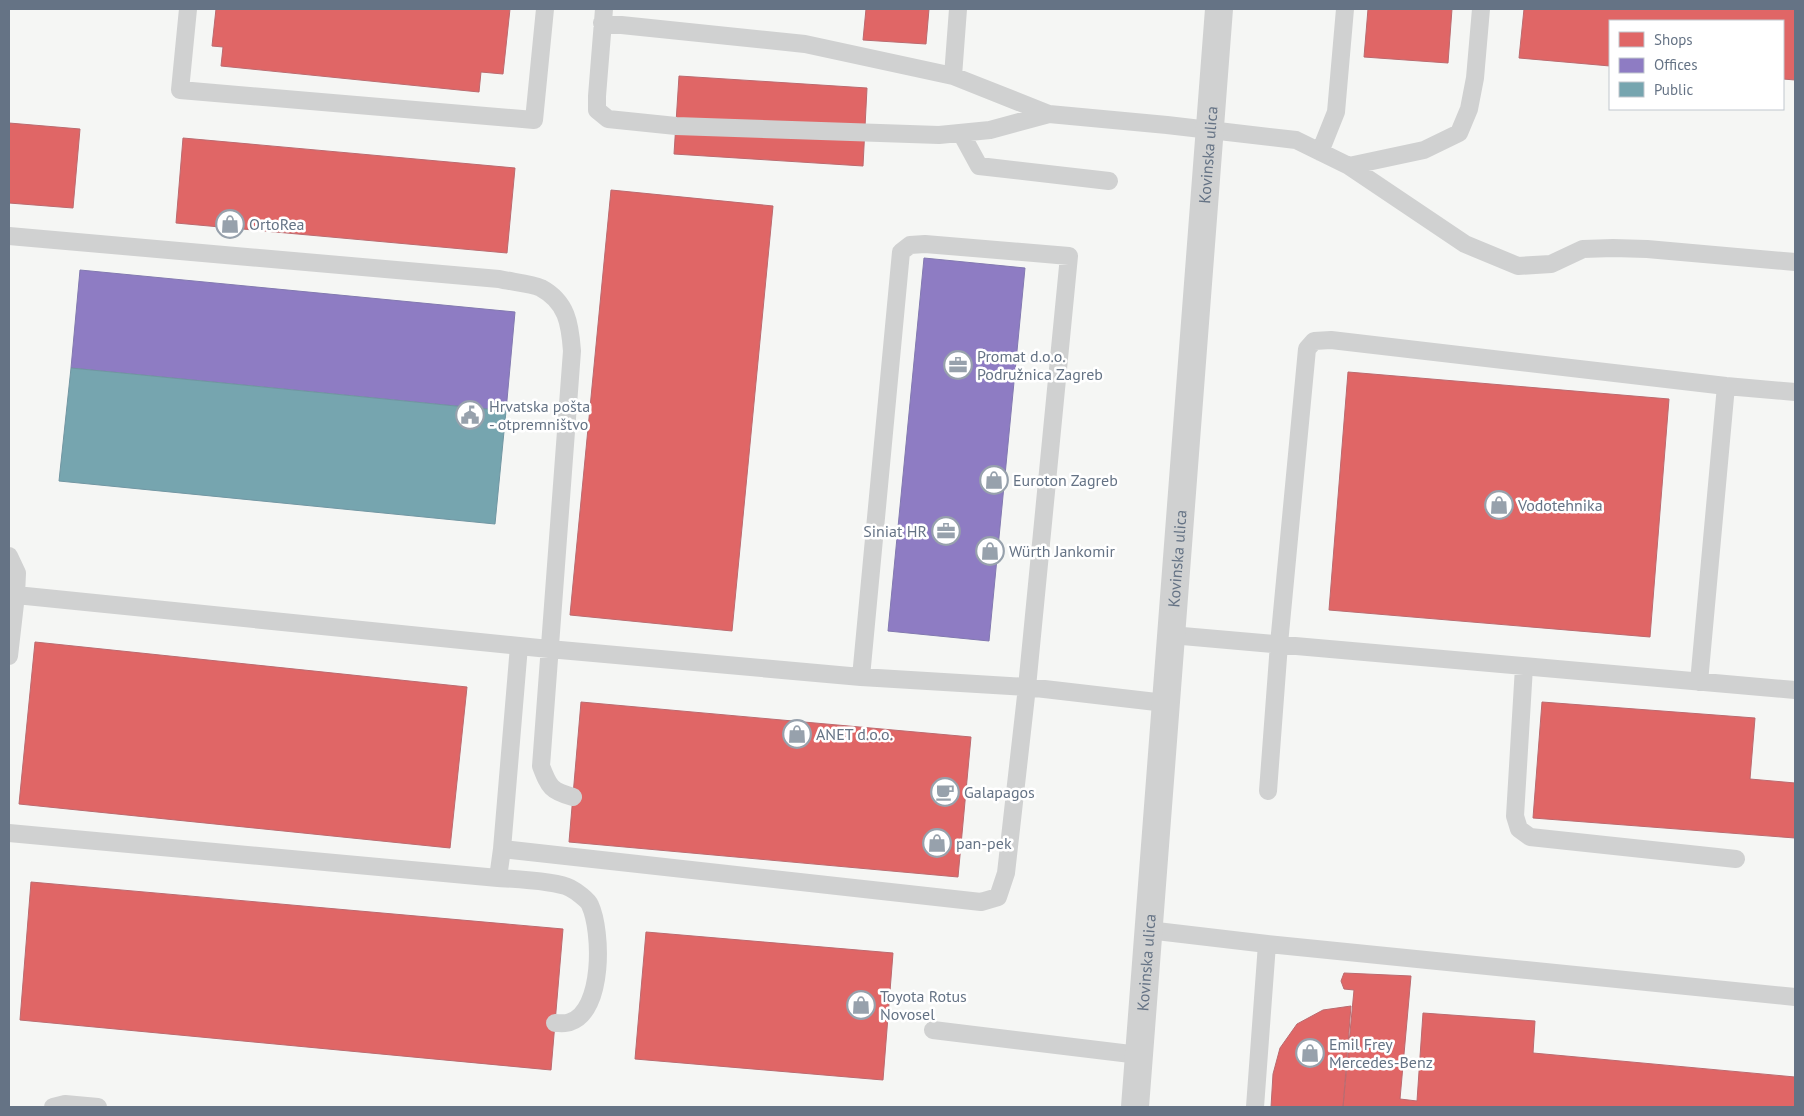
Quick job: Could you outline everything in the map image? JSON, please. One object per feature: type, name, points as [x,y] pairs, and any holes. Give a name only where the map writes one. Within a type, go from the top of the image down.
[{"type":"street","name":"Kovinska ulica","points":[[1135,1107],[1219,9]]},
{"type":"lane","points":[[188,9],[180,90],[534,120],[545,9]]},
{"type":"lane","points":[[953,76],[958,9]]},
{"type":"lane","points":[[1320,152],[1336,112],[1345,9]]},
{"type":"lane","points":[[1349,166],[1424,150],[1459,133],[1471,102],[1481,9]]},
{"type":"lane","points":[[1049,114],[990,130],[939,135],[865,134],[676,126],[608,119],[597,110],[603,16],[805,44],[953,76],[1049,114],[1296,140],[1349,166],[1465,244],[1518,266],[1551,264],[1583,249],[1613,248],[1647,249],[1795,262]]},
{"type":"lane","points":[[961,133],[979,166],[1109,181]]},
{"type":"lane","points":[[9,236],[499,279],[540,288],[561,303],[570,327],[572,351],[541,766],[548,785],[558,793],[573,797]]},
{"type":"lane","points":[[502,849],[981,902],[998,897],[1006,874],[1027,687],[1069,256],[925,244],[910,245],[901,252],[861,677]]},
{"type":"lane","points":[[1268,790],[1279,644],[1308,349],[1314,341],[1332,340],[1726,386],[1795,392]]},
{"type":"lane","points":[[1699,682],[1726,386]]},
{"type":"lane","points":[[9,556],[17,573],[9,656]]},
{"type":"lane","points":[[16,595],[549,649],[861,677],[1027,687],[1166,703]]},
{"type":"lane","points":[[1171,635],[1795,690]]},
{"type":"lane","points":[[498,878],[519,646]]},
{"type":"lane","points":[[1524,667],[1515,816],[1519,829],[1530,837],[1736,859]]},
{"type":"lane","points":[[9,833],[545,882],[570,888],[590,903],[597,925],[597,974],[591,1001],[579,1016],[570,1022],[555,1023]]},
{"type":"lane","points":[[1148,930],[1267,944],[1795,997]]},
{"type":"lane","points":[[1255,1107],[1267,944]]},
{"type":"lane","points":[[933,1030],[1139,1055]]},
{"type":"lane","points":[[53,1107],[64,1104],[98,1107]]},
{"type":"building: Shops","points":[[216,9],[510,9],[503,74],[481,72],[479,92],[221,66],[223,47],[212,46]]},
{"type":"building: Shops","points":[[866,9],[929,9],[926,44],[863,40]]},
{"type":"building: Shops","points":[[1368,9],[1452,9],[1448,63],[1364,57]]},
{"type":"building: Shops","points":[[1524,9],[1795,9],[1795,80],[1784,79],[1784,20],[1609,20],[1609,66],[1519,58]]},
{"type":"building: Shops","points":[[679,76],[867,88],[863,166],[674,154]]},
{"type":"building: Shops","points":[[9,123],[80,129],[73,208],[9,203]]},
{"type":"building: Shops","points":[[183,138],[515,168],[507,253],[176,223]]},
{"type":"building: Shops","points":[[611,190],[773,206],[732,631],[570,615]]},
{"type":"building: Shops","name":"Vodotehnika","points":[[1348,372],[1669,399],[1650,637],[1329,610]]},
{"type":"building: Shops","points":[[35,642],[467,687],[450,848],[19,804]]},
{"type":"building: Shops","points":[[581,702],[971,737],[958,877],[569,842]]},
{"type":"building: Shops","points":[[1542,702],[1755,718],[1750,779],[1795,783],[1795,838],[1533,818]]},
{"type":"building: Shops","points":[[31,882],[563,929],[551,1070],[20,1020]]},
{"type":"building: Shops","points":[[646,932],[893,953],[883,1080],[635,1059]]},
{"type":"building: Shops","points":[[1344,973],[1411,976],[1400,1099],[1417,1101],[1423,1013],[1535,1021],[1533,1053],[1795,1077],[1795,1107],[1343,1107],[1354,990],[1344,989],[1341,981]]},
{"type":"building: Shops","points":[[1351,1006],[1343,1107],[1271,1107],[1273,1074],[1280,1048],[1297,1024],[1323,1010]]},
{"type":"building: Offices","points":[[924,258],[1025,268],[989,641],[888,631]]},
{"type":"building: Offices","points":[[80,270],[515,312],[506,411],[71,368]]},
{"type":"building: Public","points":[[71,368],[506,411],[495,524],[59,481]]},
{"type":"place","name":"OrtoRea","points":[[230,224]]},
{"type":"place","name":"Promat d.o.o. Podružnica Zagreb","points":[[958,365]]},
{"type":"place","name":"Hrvatska pošta - otpremništvo","points":[[470,415]]},
{"type":"place","name":"Euroton Zagreb","points":[[994,480]]},
{"type":"place","name":"Vodotehnika","points":[[1499,505]]},
{"type":"place","name":"Siniat HR","points":[[946,531]]},
{"type":"place","name":"Würth Jankomir","points":[[990,551]]},
{"type":"place","name":"ANET d.o.o.","points":[[797,734]]},
{"type":"place","name":"Galapagos","points":[[945,792]]},
{"type":"place","name":"pan-pek","points":[[937,843]]},
{"type":"place","name":"Toyota Rotus Novosel","points":[[861,1005]]},
{"type":"place","name":"Emil Frey Mercedes-Benz","points":[[1310,1053]]}]
